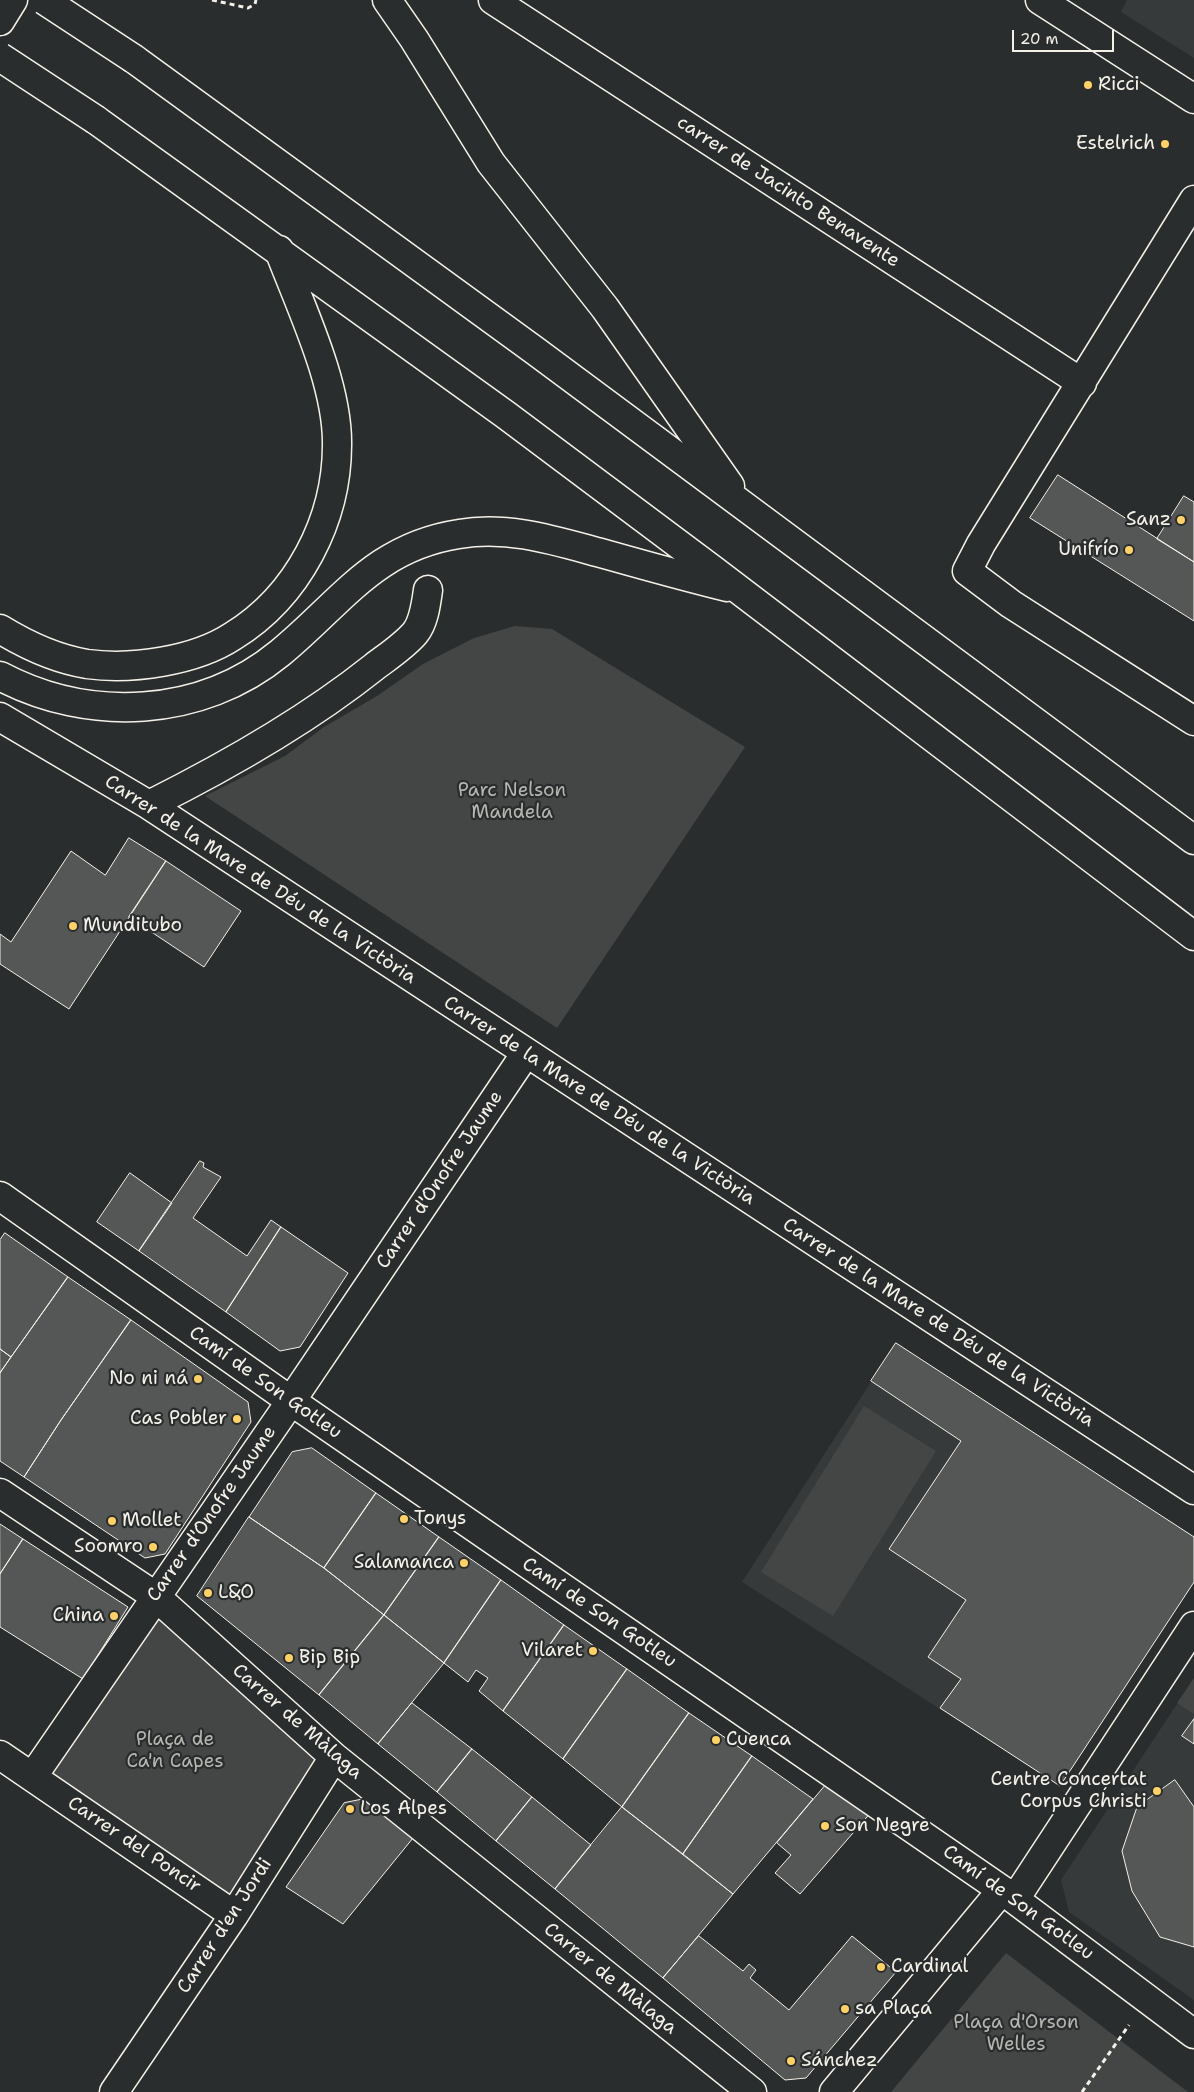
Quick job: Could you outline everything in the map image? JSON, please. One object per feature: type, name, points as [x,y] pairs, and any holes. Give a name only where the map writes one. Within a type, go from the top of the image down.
[{"type":"main road","points":[[0,20],[13,0]]},
{"type":"main road","points":[[44,0],[134,59],[534,350],[1194,840]]},
{"type":"main road","points":[[387,0],[414,38],[491,163],[605,308],[743,505]]},
{"type":"main road","name":"carrer de Jacinto Benavente","points":[[494,0],[1082,383]]},
{"type":"main road","points":[[1040,0],[1194,99]]},
{"type":"main road","points":[[0,57],[96,120],[506,415],[1194,936]]},
{"type":"main road","points":[[1194,200],[981,544],[967,571],[1011,604],[1194,721]]},
{"type":"main road","points":[[0,629],[16,639],[52,655],[87,664],[127,665],[162,662],[198,653],[233,637],[264,612],[290,583],[311,552],[326,519],[335,481],[337,444],[334,410],[324,370],[279,250]]},
{"type":"main road","points":[[0,676],[48,696],[79,704],[108,708],[171,703],[200,696],[231,684],[258,670],[281,652],[360,578],[387,560],[419,544],[459,534],[496,531],[530,535],[740,591]]},
{"type":"main road","points":[[150,805],[203,778],[286,729],[357,680],[416,633],[425,611],[428,590]]},
{"type":"main road","name":"Carrer de la Mare de Déu de la Victòria","points":[[0,717],[150,805],[1194,1490]]},
{"type":"main road","name":"Carrer d'Onofre Jaume","points":[[33,1776],[155,1596],[291,1401],[526,1053]]},
{"type":"main road","name":"Camí de Son Gotleu","points":[[0,1196],[291,1401],[1009,1895],[1194,2034]]},
{"type":"main road","name":"Carrer de Màlaga","points":[[0,1493],[155,1596],[334,1757],[752,2092]]},
{"type":"main road","points":[[834,2092],[1009,1895],[1194,1626]]},
{"type":"main road","points":[[0,1755],[33,1776]]},
{"type":"main road","name":"Carrer d'en Jordi","points":[[114,2092],[234,1914],[334,1757]]},
{"type":"main road","name":"Carrer del Poncir","points":[[33,1776],[234,1914]]},
{"type":"path","points":[[212,0],[248,8],[255,4],[256,0]]},
{"type":"path","points":[[1082,2092],[1148,1999]]},
{"type":"shaded area","points":[[1127,0],[1194,0],[1194,58],[1121,12]]},
{"type":"shaded area","points":[[896,1343],[1194,1537],[1194,1582],[1060,1786],[742,1582]]},
{"type":"shaded area","name":"Centre Concertat Corpus Christi","points":[[1194,1678],[1194,2000],[1069,1912],[1061,1880]]},
{"type":"green space","name":"Parc Nelson Mandela","points":[[515,626],[552,629],[745,747],[557,1028],[205,796],[285,756],[324,727],[377,696],[423,664],[474,638]]},
{"type":"green space","points":[[864,1406],[936,1451],[833,1616],[761,1572]]},
{"type":"green space","name":"Plaça de Ca'n Capes","points":[[155,1596],[334,1757],[234,1915],[33,1776]]},
{"type":"green space","points":[[1194,1678],[1194,1714],[1177,1703]]},
{"type":"green space","name":"Plaça d'Orson Welles","points":[[1006,1953],[1188,2092],[891,2092]]},
{"type":"building","name":"Unifrío","points":[[1058,475],[1194,562],[1194,621],[1030,518]]},
{"type":"building","name":"Sanz","points":[[1184,496],[1194,502],[1194,562],[1157,539]]},
{"type":"building","name":"Munditubo","points":[[129,838],[166,861],[69,1009],[0,964],[0,934],[11,942],[71,851],[105,875]]},
{"type":"building","points":[[166,861],[241,911],[204,967],[129,917]]},
{"type":"building","points":[[200,1161],[204,1163],[203,1167],[221,1177],[193,1218],[247,1256],[271,1220],[281,1227],[226,1312],[139,1251]]},
{"type":"building","points":[[130,1173],[172,1203],[139,1251],[97,1222]]},
{"type":"building","points":[[281,1227],[348,1273],[300,1347],[280,1351],[226,1312]]},
{"type":"building","points":[[5,1233],[68,1277],[11,1357],[0,1349],[0,1240]]},
{"type":"building","points":[[68,1277],[131,1320],[61,1420],[24,1477],[0,1461],[0,1373]]},
{"type":"building","points":[[131,1320],[248,1402],[251,1422],[165,1554],[145,1558],[24,1477],[61,1420]]},
{"type":"building","points":[[896,1343],[1194,1537],[1194,1582],[1060,1786],[940,1708],[961,1679],[928,1657],[966,1600],[889,1549],[961,1441],[871,1381]]},
{"type":"building","points":[[0,1349],[11,1357],[0,1373]]},
{"type":"building","points":[[312,1448],[376,1493],[324,1568],[249,1517],[292,1452]]},
{"type":"building","points":[[376,1493],[439,1537],[384,1615],[324,1568]]},
{"type":"building","points":[[249,1517],[324,1568],[384,1615],[319,1695],[197,1596]]},
{"type":"building","points":[[0,1524],[23,1539],[0,1574]]},
{"type":"building","points":[[439,1537],[501,1580],[444,1663],[384,1615]]},
{"type":"building","points":[[23,1539],[128,1607],[83,1679],[0,1627],[0,1574]]},
{"type":"building","points":[[501,1580],[564,1625],[503,1711],[479,1691],[488,1678],[476,1670],[468,1682],[444,1663]]},
{"type":"building","points":[[384,1615],[444,1663],[378,1744],[319,1695]]},
{"type":"building","points":[[564,1625],[627,1669],[563,1759],[503,1711]]},
{"type":"building","points":[[627,1669],[689,1713],[622,1807],[563,1759]]},
{"type":"building","points":[[412,1703],[472,1749],[437,1792],[378,1744]]},
{"type":"building","points":[[689,1713],[752,1756],[683,1854],[622,1807]]},
{"type":"building","points":[[1194,1719],[1194,1744],[1182,1736]]},
{"type":"building","points":[[472,1749],[532,1797],[496,1841],[437,1792]]},
{"type":"building","points":[[752,1756],[813,1799],[733,1894],[683,1854]]},
{"type":"building","name":"Son Negre","points":[[830,1780],[873,1810],[800,1894],[775,1873],[791,1855],[777,1843]]},
{"type":"building","points":[[1175,1780],[1194,1807],[1194,1947],[1160,1937],[1132,1891],[1122,1851],[1137,1807]]},
{"type":"building","points":[[532,1797],[591,1845],[555,1889],[496,1841]]},
{"type":"building","points":[[364,1799],[413,1838],[343,1924],[286,1887],[344,1803]]},
{"type":"building","points":[[622,1807],[733,1894],[663,1978],[555,1889]]},
{"type":"building","points":[[699,1936],[743,1971],[749,1964],[756,1970],[750,1978],[789,2010],[852,1936],[896,1972],[806,2078],[785,2080],[663,1978]]},
{"type":"place","name":"Ricci","points":[[1088,85]]},
{"type":"place","name":"Estelrich","points":[[1165,144]]},
{"type":"place","name":"Sanz","points":[[1181,520]]},
{"type":"place","name":"Unifrío","points":[[1129,550]]},
{"type":"place","name":"Munditubo","points":[[73,926]]},
{"type":"place","name":"No ni ná","points":[[198,1379]]},
{"type":"place","name":"Cas Pobler","points":[[237,1419]]},
{"type":"place","name":"Tonys","points":[[404,1519]]},
{"type":"place","name":"Mollet","points":[[112,1521]]},
{"type":"place","name":"Soomro","points":[[153,1547]]},
{"type":"place","name":"Salamanca","points":[[464,1563]]},
{"type":"place","name":"L&O","points":[[208,1593]]},
{"type":"place","name":"China","points":[[114,1616]]},
{"type":"place","name":"Vilaret","points":[[593,1651]]},
{"type":"place","name":"Bip Bip","points":[[289,1658]]},
{"type":"place","name":"Cuenca","points":[[716,1740]]},
{"type":"place","name":"Centre Concertat Corpus Christi","points":[[1157,1791]]},
{"type":"place","name":"Los Alpes","points":[[350,1809]]},
{"type":"place","name":"Son Negre","points":[[825,1826]]},
{"type":"place","name":"Cardinal","points":[[881,1967]]},
{"type":"place","name":"sa Plaça","points":[[845,2009]]},
{"type":"place","name":"Sánchez","points":[[791,2061]]}]
